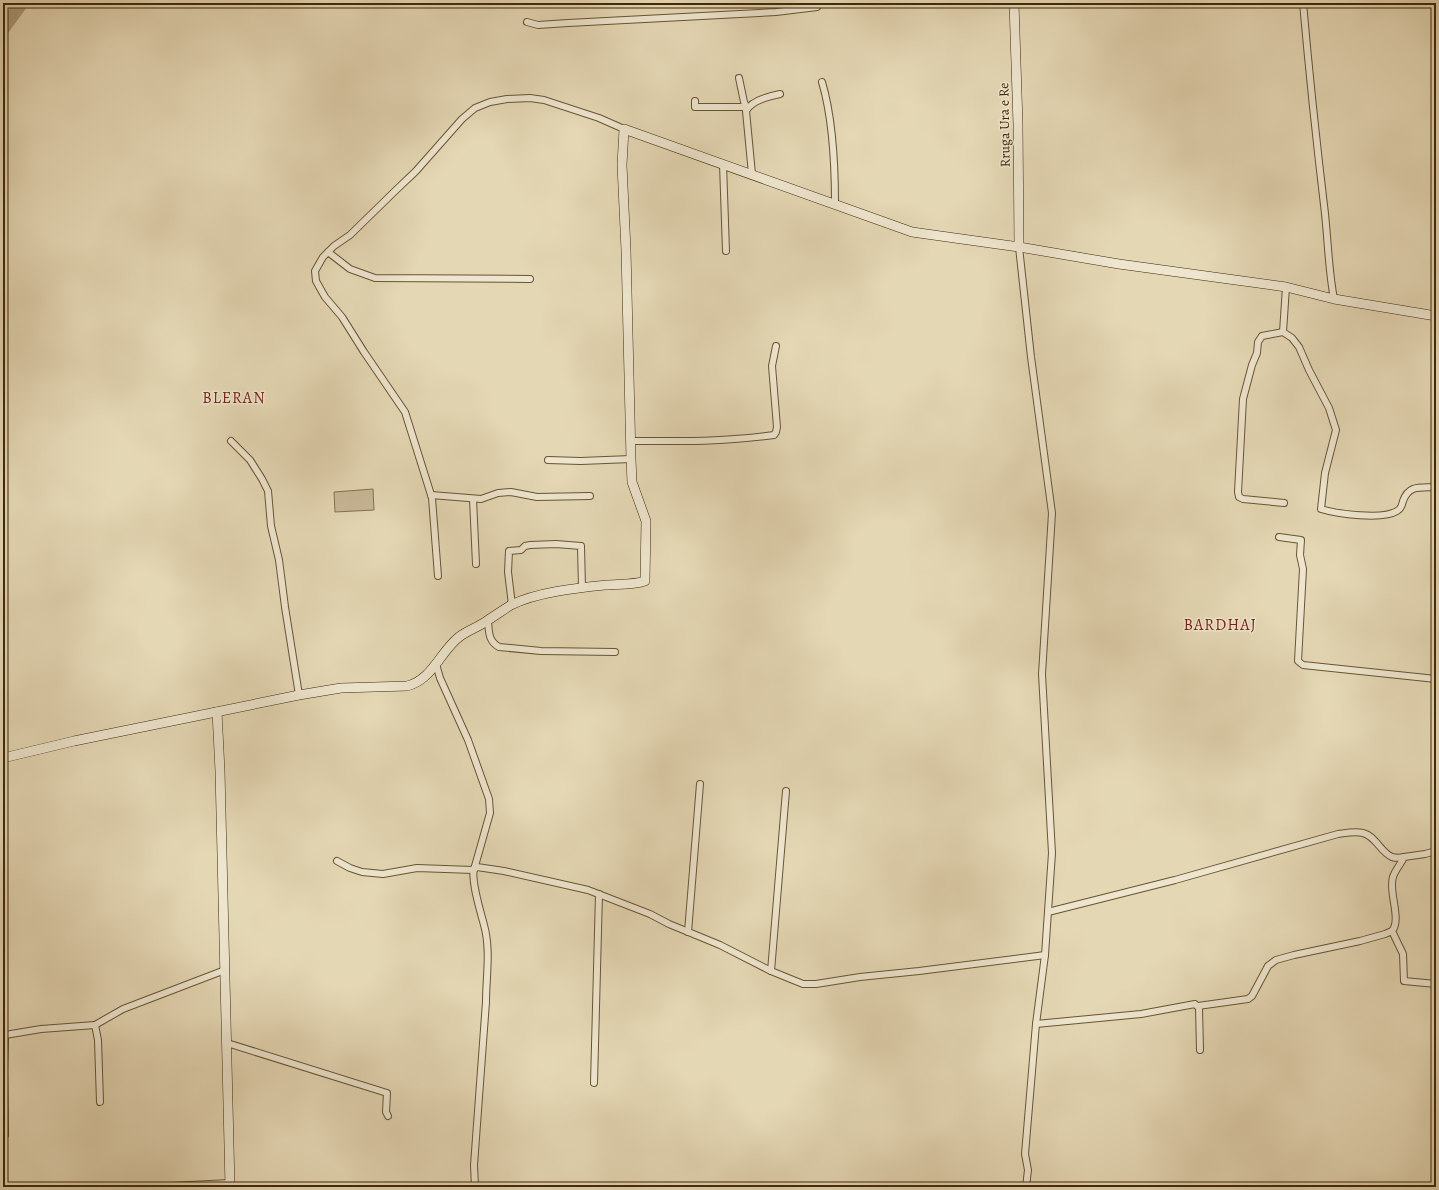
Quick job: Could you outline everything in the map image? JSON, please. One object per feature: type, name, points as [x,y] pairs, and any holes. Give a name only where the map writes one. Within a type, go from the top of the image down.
[{"type":"street","name":"Rruga Ura e Re","points":[[1014,3],[1018,124],[1019,247]]},
{"type":"street","points":[[1303,3],[1319,165],[1325,206],[1330,280],[1334,298]]},
{"type":"street","points":[[527,22],[538,25],[560,24],[776,12],[817,7]]},
{"type":"street","points":[[739,78],[744,102],[747,108],[752,174]]},
{"type":"street","points":[[822,82],[830,120],[834,204]]},
{"type":"street","points":[[695,101],[695,107],[747,108],[753,104],[780,94]]},
{"type":"street","points":[[438,576],[431,495],[405,412],[342,317],[325,297],[316,281],[315,271],[323,257],[350,235],[416,171],[462,119],[475,108],[490,102],[507,99],[530,98],[544,100],[599,118],[624,129],[912,232],[1019,247],[1126,265],[1286,287],[1334,298],[1436,316]]},
{"type":"street","points":[[3,758],[74,741],[341,688],[407,686],[422,680],[459,637],[512,605],[535,597],[582,588],[639,583],[646,580],[646,521],[632,482],[630,459],[626,250],[622,165],[624,129]]},
{"type":"street","points":[[723,164],[726,251]]},
{"type":"street","points":[[1019,247],[1032,364],[1052,513],[1042,674],[1052,853],[1045,955],[1036,1024],[1025,1154],[1028,1170],[1026,1187]]},
{"type":"street","points":[[328,252],[350,269],[375,278],[530,279]]},
{"type":"street","points":[[1283,332],[1286,287]]},
{"type":"street","points":[[1284,503],[1243,499],[1239,497],[1238,492],[1243,399],[1252,365],[1257,353],[1258,342],[1262,336],[1283,332],[1292,338],[1299,347],[1329,408],[1336,430],[1325,473],[1321,509],[1358,516],[1379,515],[1396,512],[1402,507],[1405,494],[1409,491],[1414,488],[1436,487]]},
{"type":"street","points":[[630,441],[742,439],[774,435],[777,427],[772,366],[776,346]]},
{"type":"street","points":[[231,441],[250,460],[268,491],[270,522],[279,560],[284,607],[299,696]]},
{"type":"street","points":[[548,460],[581,461],[630,459]]},
{"type":"street","points":[[431,495],[473,499],[481,499],[505,492],[537,497],[590,496]]},
{"type":"street","points":[[473,499],[476,564]]},
{"type":"street","points":[[1279,537],[1301,540],[1302,544],[1300,555],[1303,570],[1298,662],[1303,665],[1436,679]]},
{"type":"street","points":[[512,605],[508,572],[509,551],[521,550],[527,546],[556,544],[581,546],[582,588]]},
{"type":"street","points":[[488,620],[491,640],[499,647],[541,651],[615,652]]},
{"type":"street","points":[[436,664],[440,678],[468,740],[489,799],[490,814],[473,870],[476,892],[487,940],[488,954],[474,1165],[475,1187]]},
{"type":"street","points":[[150,1187],[230,1185],[220,771],[217,712]]},
{"type":"street","points":[[688,932],[700,784]]},
{"type":"street","points":[[771,971],[786,791]]},
{"type":"street","points":[[1048,912],[1175,880],[1338,834],[1358,832],[1365,833],[1393,858],[1404,858],[1436,851]]},
{"type":"street","points":[[1036,1024],[1141,1014],[1195,1004],[1198,1006],[1248,999],[1252,996],[1268,966],[1276,960],[1360,941],[1385,934],[1392,930],[1396,922],[1392,894],[1392,877],[1404,858]]},
{"type":"street","points":[[337,861],[362,872],[382,874],[417,868],[473,870],[477,867],[504,871],[588,890],[650,914],[720,945],[771,971],[803,984],[816,984],[860,976],[919,971],[1045,955]]},
{"type":"street","points":[[594,1083],[599,894]]},
{"type":"street","points":[[1392,930],[1404,958],[1404,981],[1436,984]]},
{"type":"street","points":[[5,1135],[5,1035],[41,1029],[95,1026],[123,1009],[225,970]]},
{"type":"street","points":[[1198,1006],[1200,1050]]},
{"type":"street","points":[[95,1026],[98,1040],[100,1102]]},
{"type":"street","points":[[227,1044],[387,1094],[386,1112],[388,1116]]},
{"type":"shaded area","points":[[373,489],[374,510],[335,512],[334,492]]},
{"type":"waterway","points":[[3,29],[22,3]]},
{"type":"waterway","points":[[1431,3],[1436,21]]},
{"type":"district","name":"BLERAN","points":[[234,397]]},
{"type":"district","name":"BARDHAJ","points":[[1220,624]]}]
